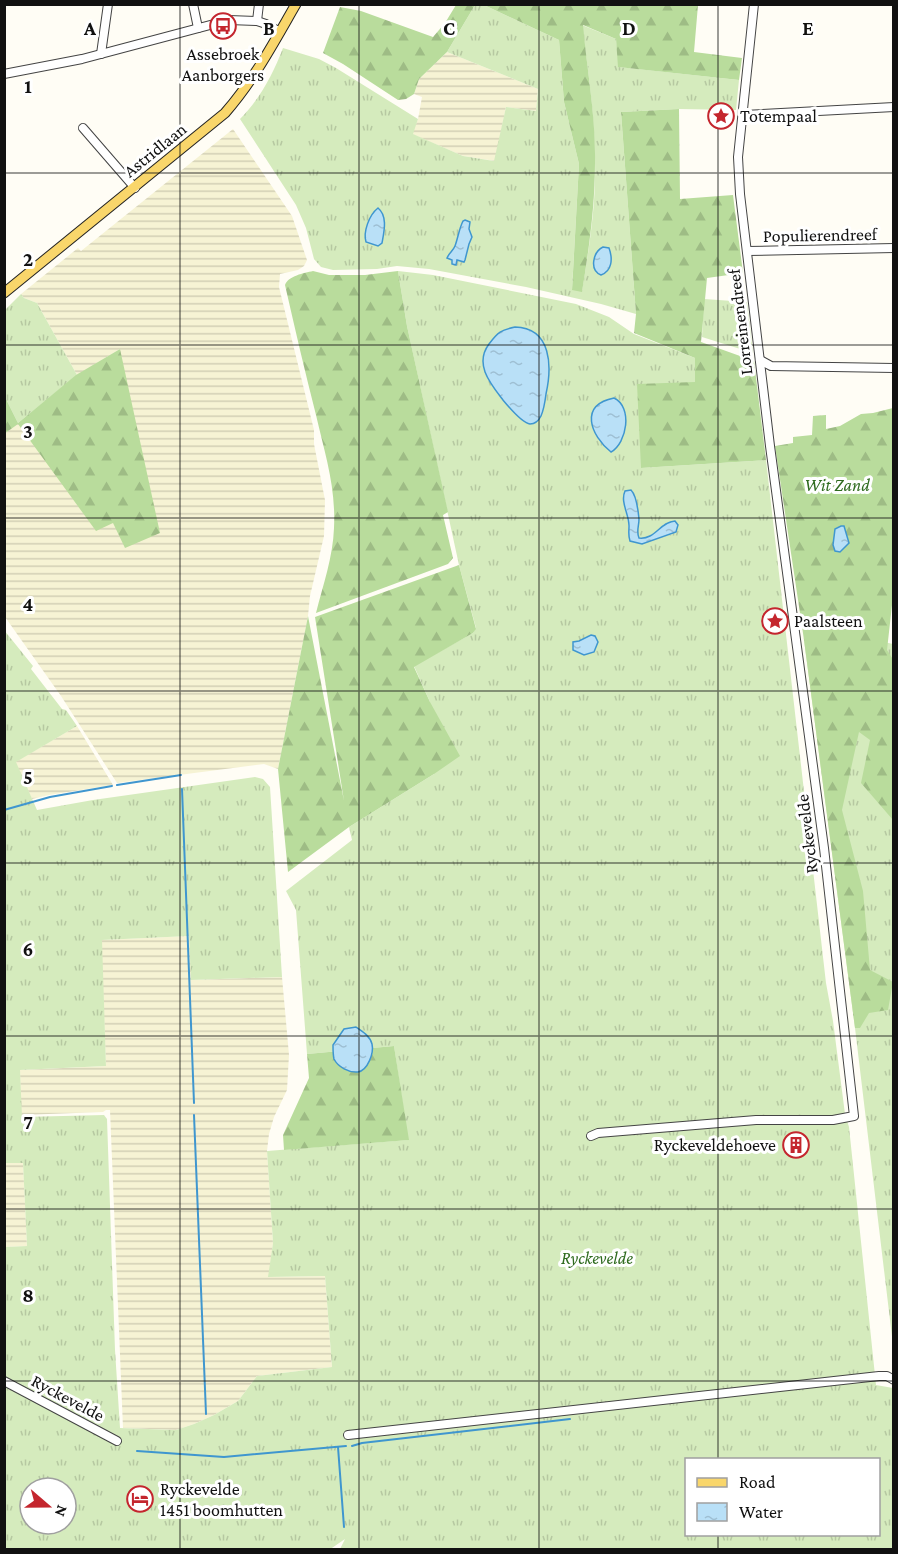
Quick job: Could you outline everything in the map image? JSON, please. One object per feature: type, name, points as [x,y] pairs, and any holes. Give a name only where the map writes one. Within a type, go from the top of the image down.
[{"type":"main road","name":"Astridlaan","points":[[4,293],[225,113],[247,86],[296,4]]},
{"type":"street","points":[[101,54],[108,4]]},
{"type":"street","points":[[193,4],[198,28]]},
{"type":"street","points":[[257,21],[259,4]]},
{"type":"street","name":"Lorreinendreef","points":[[754,4],[738,157],[740,194],[795,634]]},
{"type":"street","points":[[4,74],[101,54],[229,20],[257,21],[280,32]]},
{"type":"street","points":[[743,115],[894,107]]},
{"type":"street","points":[[83,128],[135,188]]},
{"type":"street","name":"Populierendreef","points":[[747,252],[894,248]]},
{"type":"street","points":[[760,360],[771,366],[894,368]]},
{"type":"street","name":"Ryckevelde","points":[[591,1136],[598,1133],[756,1120],[833,1120],[854,1116],[824,848],[795,634]]},
{"type":"street","points":[[348,1435],[887,1376],[894,1380]]},
{"type":"street","name":"Ryckevelde","points":[[4,1381],[117,1441]]},
{"type":"shaded area","points":[[447,52],[538,89],[536,111],[506,107],[495,161],[463,156],[412,134],[418,119],[422,97],[414,94],[419,79]]},
{"type":"shaded area","points":[[233,129],[292,216],[307,260],[298,270],[280,274],[279,287],[314,430],[314,444],[325,500],[324,536],[310,596],[278,769],[264,764],[117,783],[61,696],[5,617],[4,434],[18,423],[96,530],[120,349],[77,375],[37,303],[24,298],[21,294],[78,248],[81,251]]},
{"type":"shaded area","points":[[77,726],[113,785],[32,799],[15,762]]},
{"type":"shaded area","points":[[189,936],[192,980],[282,977],[289,1055],[287,1090],[274,1117],[267,1151],[273,1243],[269,1277],[325,1276],[332,1367],[257,1376],[238,1401],[214,1415],[176,1430],[123,1428],[110,1110],[21,1115],[20,1070],[106,1066],[101,940]]},
{"type":"shaded area","points":[[23,1162],[27,1246],[5,1247],[5,1163]]},
{"type":"green space","points":[[456,5],[475,5],[447,52],[419,79],[414,94],[406,99],[398,100],[323,53],[340,7],[361,11],[433,37]]},
{"type":"green space","points":[[475,5],[484,5],[559,40],[564,102],[579,164],[572,289],[582,291],[592,227],[595,179],[595,146],[582,25],[616,39],[619,67],[739,80],[736,110],[679,109],[621,112],[636,314],[526,287],[429,269],[397,266],[333,270],[321,267],[314,259],[306,228],[296,205],[240,119],[265,86],[283,48],[319,59],[418,119],[413,134],[463,156],[494,161],[506,107],[536,111],[538,89],[447,52]]},
{"type":"green space","points":[[484,5],[698,5],[694,52],[742,58],[739,80],[618,67],[616,39],[583,25],[593,111],[595,163],[591,228],[582,292],[572,290],[579,164],[564,102],[559,40]]},
{"type":"green space","points":[[679,109],[680,199],[733,195],[743,273],[707,278],[701,342],[754,361],[766,460],[641,468],[637,384],[695,382],[695,358],[634,333],[636,314],[621,112]]},
{"type":"green space","points":[[313,271],[329,275],[365,275],[398,271],[407,326],[448,512],[443,515],[453,558],[448,564],[316,613],[332,550],[334,513],[332,485],[285,285],[293,277]]},
{"type":"green space","name":"Ryckevelde","points":[[398,271],[433,275],[576,304],[609,317],[634,334],[695,358],[695,383],[641,468],[766,460],[826,983],[845,1114],[849,1127],[876,1385],[893,1388],[893,1549],[340,1549],[345,1539],[329,1550],[5,1549],[5,1247],[27,1246],[23,1163],[4,1163],[4,630],[33,666],[31,669],[77,726],[16,762],[37,810],[255,777],[263,779],[270,787],[282,977],[191,980],[189,936],[102,940],[106,1066],[20,1070],[22,1117],[104,1115],[107,1119],[120,1428],[176,1430],[214,1415],[238,1401],[257,1376],[332,1367],[325,1276],[268,1277],[273,1243],[267,1151],[408,1140],[394,1046],[307,1054],[296,910],[286,891],[352,840],[349,827],[434,774],[430,702],[414,666],[473,633],[476,628],[459,565],[407,326]],"holes":[[[632,490],[639,517],[636,533],[639,538],[646,537],[659,530],[664,524],[672,534],[642,544],[628,533],[625,491]]]},
{"type":"green space","points":[[21,294],[24,298],[37,303],[77,375],[18,423],[5,397],[5,310]]},
{"type":"green space","points":[[704,299],[747,302],[753,353],[702,337]]},
{"type":"green space","points":[[120,349],[160,533],[125,548],[113,523],[96,531],[18,424],[4,434],[5,397],[18,423],[76,375]]},
{"type":"green space","name":"Wit Zand","points":[[893,408],[894,587],[887,650],[894,661],[893,820],[861,783],[870,740],[859,732],[842,810],[863,891],[870,970],[893,982],[888,1010],[869,1013],[860,1028],[855,1028],[804,640],[775,446],[793,443],[793,437],[812,435],[813,416],[826,415],[826,429],[840,426],[861,414]]},
{"type":"green space","points":[[459,565],[476,629],[473,633],[414,667],[430,702],[460,756],[349,827],[288,872],[278,769],[308,616],[344,801],[315,617]]},
{"type":"green space","points":[[866,638],[893,644],[893,1345],[855,1028],[804,640]]},
{"type":"green space","points":[[394,1046],[409,1140],[284,1150],[283,1135],[309,1078],[307,1054]]},
{"type":"water","points":[[378,208],[383,215],[384,224],[382,243],[378,246],[366,242],[365,238],[369,219]]},
{"type":"water","points":[[465,220],[470,222],[469,229],[472,237],[464,262],[457,260],[456,265],[447,258],[455,246]]},
{"type":"water","points":[[603,247],[609,248],[611,260],[607,271],[601,275],[595,269],[594,261],[597,253]]},
{"type":"water","points":[[515,327],[527,329],[536,334],[543,342],[549,361],[544,408],[539,419],[532,424],[523,421],[505,403],[493,387],[483,366],[485,351],[492,340],[500,332]]},
{"type":"water","points":[[614,398],[624,409],[626,425],[621,441],[611,452],[593,429],[592,414],[596,407]]},
{"type":"water","points":[[631,490],[638,507],[639,538],[645,538],[665,524],[675,521],[678,525],[676,532],[642,544],[630,541],[624,495],[625,491]]},
{"type":"water","points":[[844,526],[849,543],[840,552],[835,551],[833,545],[835,529]]},
{"type":"water","points":[[591,635],[595,636],[598,642],[594,652],[584,655],[573,650],[573,642]]},
{"type":"water","points":[[356,1027],[368,1036],[372,1048],[365,1068],[362,1071],[351,1072],[336,1062],[333,1045],[344,1029]]},
{"type":"waterway","points":[[117,785],[181,775]]},
{"type":"waterway","points":[[4,810],[50,797],[112,786]]},
{"type":"waterway","points":[[182,789],[194,1103]]},
{"type":"waterway","points":[[194,1115],[206,1414]]},
{"type":"waterway","points":[[352,1446],[570,1419]]},
{"type":"waterway","points":[[137,1451],[224,1457],[346,1446]]},
{"type":"waterway","points":[[338,1447],[344,1527]]},
{"type":"place","name":"Assebroek Aanborgers","points":[[223,26]]},
{"type":"place","name":"Totempaal","points":[[721,116]]},
{"type":"place","name":"Paalsteen","points":[[775,621]]},
{"type":"place","name":"Ryckeveldehoeve","points":[[796,1145]]},
{"type":"place","name":"Ryckevelde 1451 boomhutten","points":[[140,1499]]}]
